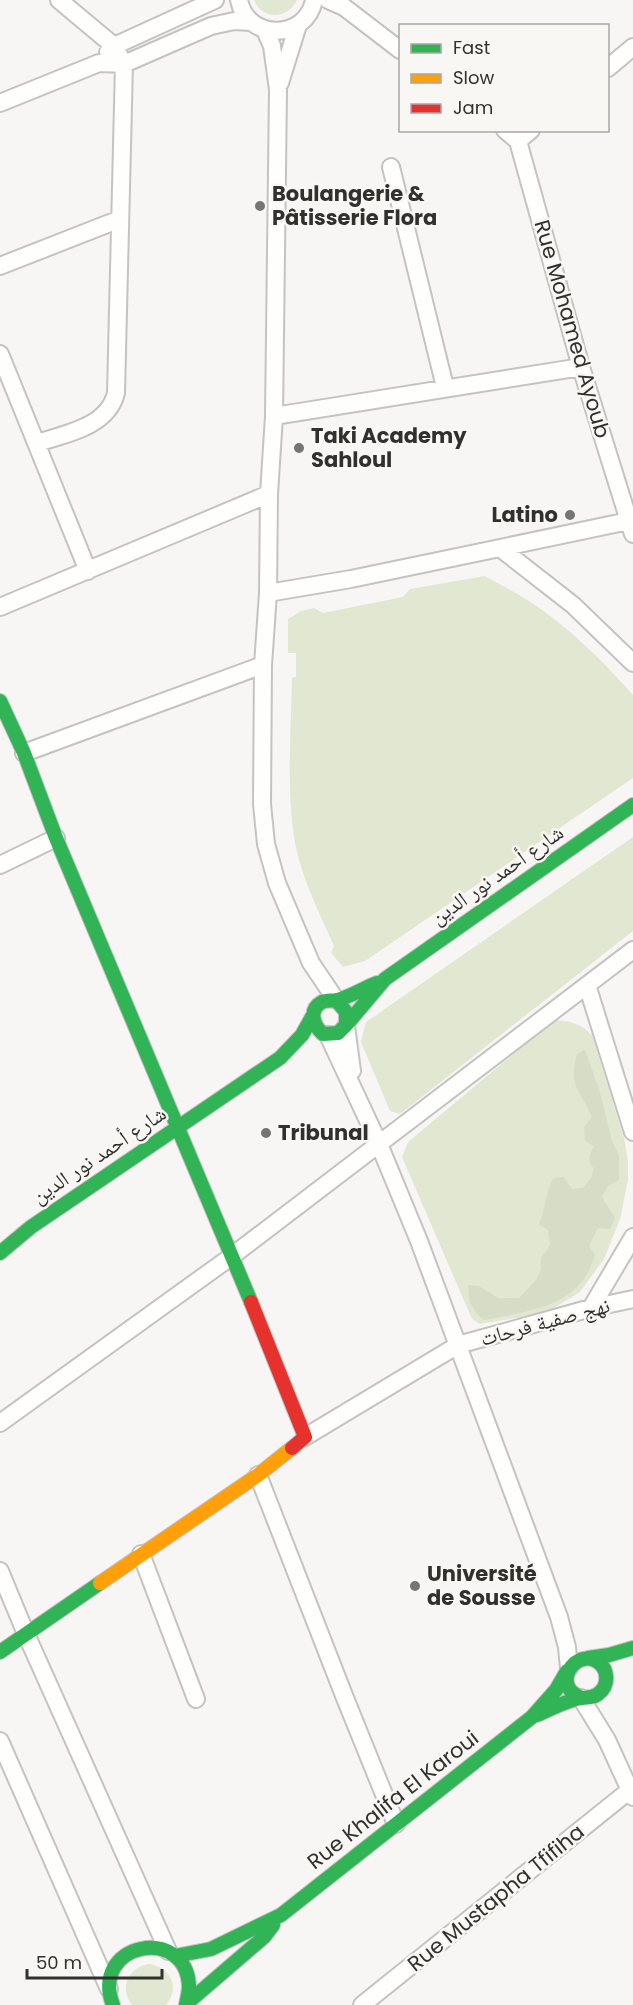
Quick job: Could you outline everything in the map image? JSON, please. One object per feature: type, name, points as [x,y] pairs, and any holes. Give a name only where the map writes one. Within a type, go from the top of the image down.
[{"type":"street","points":[[37,443],[83,429],[99,419],[114,401],[116,393],[124,64],[114,46],[59,0]]},
{"type":"street","points":[[99,63],[114,46],[214,0]]},
{"type":"street","points":[[239,0],[244,14],[258,26],[272,46],[278,90],[274,416],[269,494],[268,593],[263,665],[262,804],[266,844],[277,883],[311,963],[336,1000],[345,1007],[355,1090]]},
{"type":"street","points":[[0,103],[99,63],[124,64],[211,26],[234,21],[276,32],[287,30],[298,25],[307,17],[314,0]]},
{"type":"street","points":[[328,0],[344,7],[399,49]]},
{"type":"street","points":[[278,90],[298,25]]},
{"type":"street","points":[[609,67],[633,47]]},
{"type":"street","name":"Rue Mohamed Ayoub","points":[[518,134],[581,367],[632,525]]},
{"type":"street","points":[[391,167],[445,387]]},
{"type":"street","points":[[0,266],[120,219]]},
{"type":"street","points":[[0,354],[88,571]]},
{"type":"street","points":[[274,416],[581,367]]},
{"type":"street","points":[[0,607],[269,494]]},
{"type":"street","points":[[268,593],[632,525]]},
{"type":"street","points":[[500,548],[573,605],[633,663]]},
{"type":"street","points":[[24,753],[263,665]]},
{"type":"street","points":[[0,700],[24,753],[56,838],[115,975],[305,1437],[258,1475],[0,1652]]},
{"type":"street","name":"شارع أحمد نور الدين","points":[[336,1000],[385,980],[633,806]]},
{"type":"street","points":[[0,865],[56,838]]},
{"type":"street","points":[[0,1423],[232,1257],[633,950]]},
{"type":"street","points":[[311,963],[315,1027],[328,1035],[338,1033],[346,1025]]},
{"type":"street","name":"شارع أحمد نور الدين","points":[[346,1025],[385,980]]},
{"type":"street","points":[[587,985],[633,1132]]},
{"type":"street","points":[[313,1015],[320,1003],[330,999],[336,1000]]},
{"type":"street","name":"شارع أحمد نور الدين","points":[[280,1058],[302,1035],[313,1015]]},
{"type":"street","points":[[328,1035],[379,1144],[419,1241],[559,1617],[567,1647],[567,1685],[575,1695],[581,1698],[594,1697],[617,1667],[633,1653]]},
{"type":"street","name":"شارع أحمد نور الدين","points":[[30,1227],[280,1058],[328,1035]]},
{"type":"street","points":[[0,1241],[30,1227]]},
{"type":"street","points":[[0,1253],[30,1227]]},
{"type":"street","points":[[591,1308],[633,1237]]},
{"type":"street","name":"نهج صفية فرحات","points":[[305,1437],[458,1345],[591,1308],[633,1299]]},
{"type":"street","points":[[258,1475],[396,1824]]},
{"type":"street","points":[[141,1554],[196,1699]]},
{"type":"street","points":[[0,1571],[26,1634],[171,1953],[184,1966],[189,1978],[186,2005]]},
{"type":"street","points":[[559,1617],[588,1658],[600,1663],[606,1675],[602,1715],[607,1740]]},
{"type":"street","points":[[568,1670],[577,1660],[633,1648]]},
{"type":"street","name":"Rue Khalifa El Karoui","points":[[110,1999],[111,1975],[117,1962],[128,1953],[141,1948],[155,1947],[171,1953],[211,1949],[280,1915],[532,1717],[556,1690],[568,1670]]},
{"type":"street","points":[[581,1698],[607,1740],[632,1794]]},
{"type":"street","name":"Rue Khalifa El Karoui","points":[[532,1717],[563,1703],[581,1698]]},
{"type":"street","points":[[0,1741],[110,1999]]},
{"type":"street","name":"Rue Mustapha Tfifiha","points":[[362,2005],[632,1794]]},
{"type":"street","name":"Rue Khalifa El Karoui","points":[[186,2005],[264,1937],[280,1915]]},
{"type":"green space","points":[[254,0],[297,0],[288,11],[276,15],[263,12]]},
{"type":"green space","points":[[485,576],[529,601],[557,621],[597,657],[633,695],[633,778],[365,961],[343,967],[331,953],[334,946],[306,882],[295,843],[290,760],[292,678],[296,677],[296,653],[288,653],[288,619],[301,611],[314,608],[323,613],[403,597],[410,589]]},
{"type":"green space","points":[[633,837],[633,931],[400,1114],[390,1111],[361,1042],[366,1022]]},
{"type":"green space","points":[[554,1020],[574,1023],[592,1035],[624,1138],[628,1162],[628,1180],[620,1219],[604,1259],[580,1292],[546,1313],[480,1324],[472,1319],[402,1157],[408,1142]]},
{"type":"green space","points":[[585,1050],[599,1089],[612,1141],[619,1155],[619,1180],[608,1186],[602,1197],[615,1218],[610,1229],[598,1228],[589,1246],[595,1255],[589,1271],[577,1287],[566,1296],[540,1308],[484,1320],[471,1305],[469,1285],[479,1286],[498,1298],[519,1298],[536,1280],[541,1269],[541,1258],[550,1245],[548,1230],[539,1224],[553,1178],[564,1177],[572,1189],[583,1188],[591,1178],[594,1169],[590,1158],[594,1146],[585,1141],[584,1127],[592,1117],[577,1088],[574,1074],[577,1054]]},
{"type":"green space","points":[[148,1964],[162,1969],[171,1978],[173,1991],[166,2005],[132,2005],[128,1998],[126,1985],[130,1974]]},
{"type":"traffic: fast","points":[[0,701],[24,753],[56,838],[251,1302]]},
{"type":"traffic: fast","points":[[347,1024],[385,979],[633,805]]},
{"type":"traffic: fast","points":[[336,1000],[346,1012],[346,1025],[338,1033],[323,1034],[314,1018],[318,1005],[324,1001],[347,997],[377,983]]},
{"type":"traffic: fast","points":[[0,1253],[31,1227],[280,1058],[302,1035],[312,1017]]},
{"type":"traffic: fast","points":[[0,1652],[100,1583]]},
{"type":"traffic: fast","points":[[588,1658],[633,1648]]},
{"type":"traffic: fast","points":[[537,1715],[579,1698],[593,1697],[602,1691],[606,1682],[606,1674],[602,1665],[591,1659],[585,1659],[573,1665],[567,1676],[570,1690],[574,1693],[581,1698]]},
{"type":"traffic: fast","points":[[175,1956],[211,1949],[281,1915],[532,1717],[556,1690],[567,1671]]},
{"type":"traffic: fast","points":[[186,2004],[264,1937],[273,1925]]},
{"type":"traffic: fast","points":[[113,2005],[109,1984],[114,1967],[126,1955],[141,1949],[157,1948],[172,1954],[184,1966],[189,1986],[186,2005]]},
{"type":"traffic: slow","points":[[100,1583],[258,1475],[292,1448]]},
{"type":"traffic: jam","points":[[251,1302],[305,1437],[292,1448]]},
{"type":"place","name":"Boulangerie & Pâtisserie Flora","points":[[260,206]]},
{"type":"place","name":"Taki Academy Sahloul","points":[[299,448]]},
{"type":"place","name":"Latino","points":[[570,515]]},
{"type":"place","name":"Tribunal","points":[[266,1133]]},
{"type":"place","name":"Université de Sousse","points":[[415,1586]]}]
